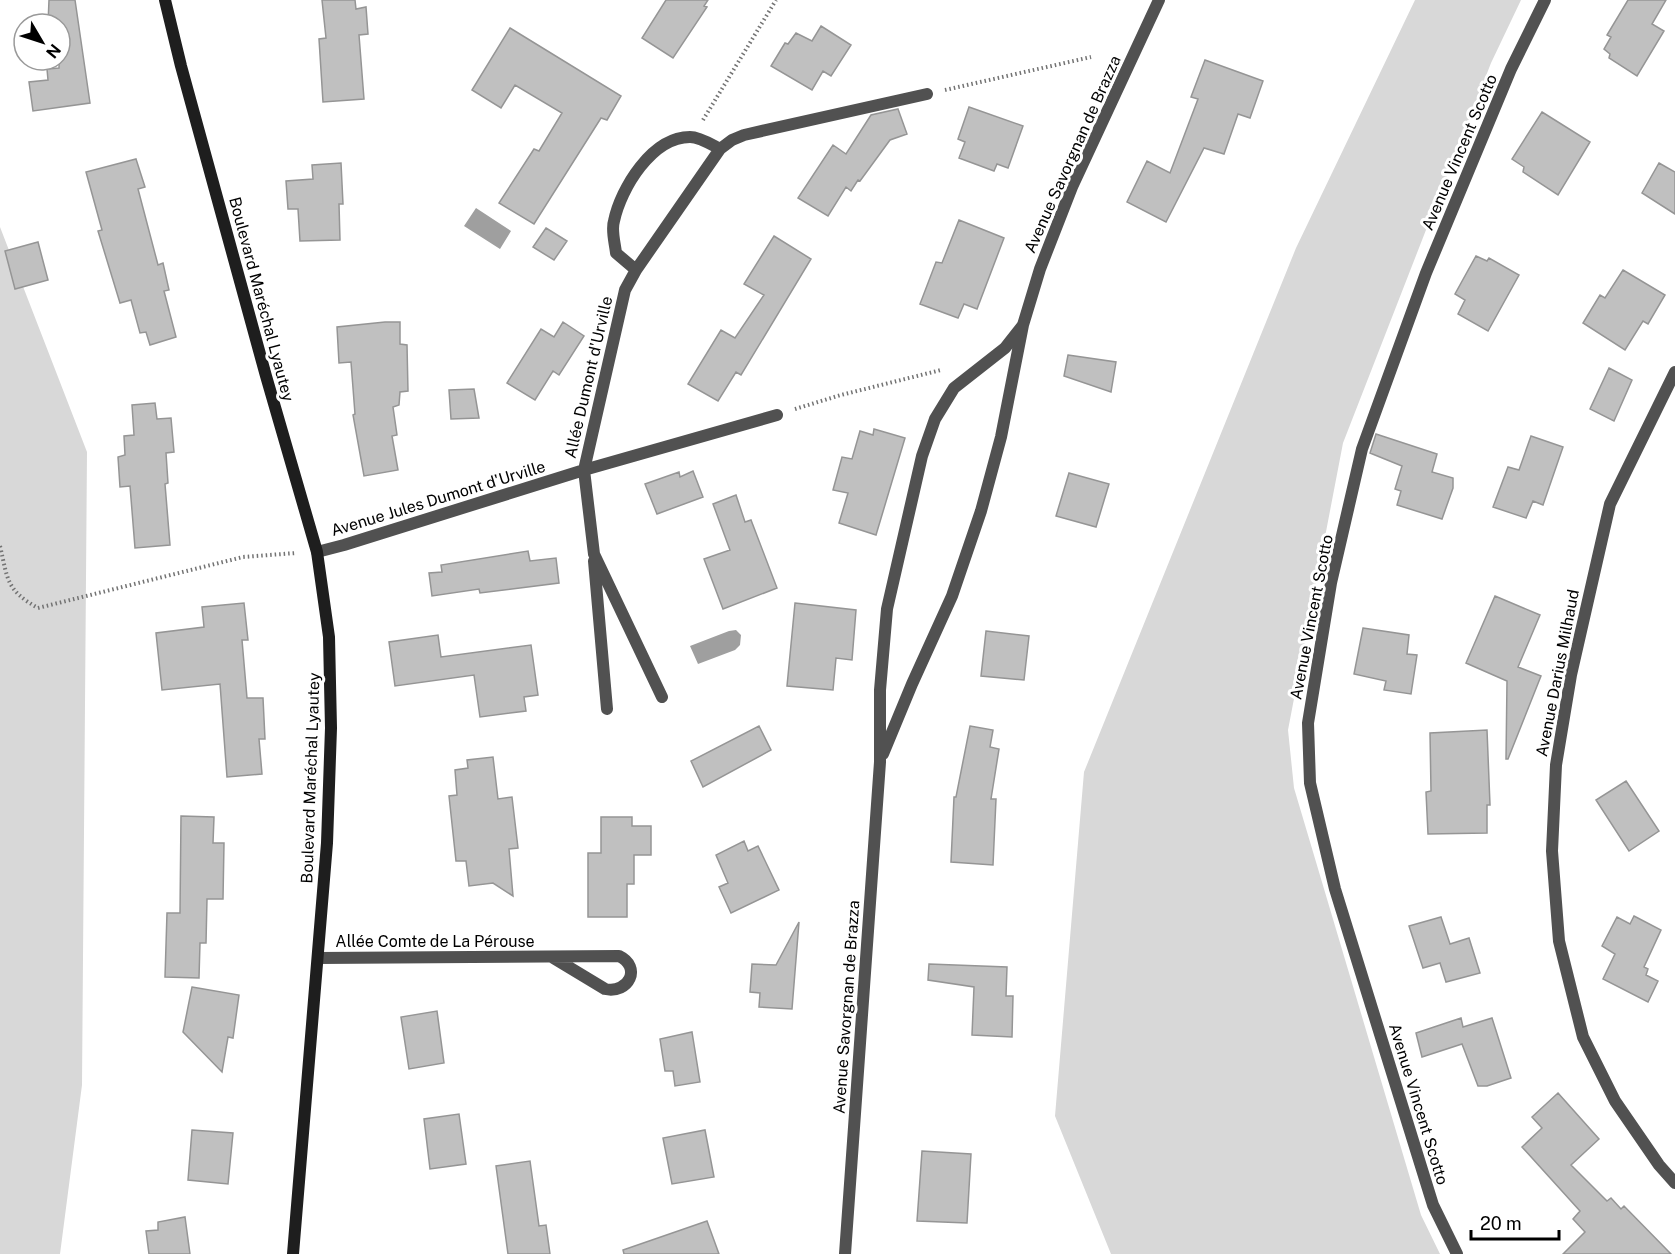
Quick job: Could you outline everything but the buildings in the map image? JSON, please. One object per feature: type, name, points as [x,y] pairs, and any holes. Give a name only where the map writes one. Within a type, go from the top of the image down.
[{"type":"main road","name":"Boulevard Maréchal Lyautey","points":[[165,0],[181,66],[316,552],[329,637],[331,728],[327,843],[293,1254]]},
{"type":"street","name":"Avenue Savorgnan de Brazza","points":[[880,762],[952,596],[981,511],[1001,437],[1023,325],[1040,269],[1072,187],[1159,0]]},
{"type":"street","name":"Avenue Vincent Scotto","points":[[1457,1254],[1433,1205],[1335,889],[1310,783],[1308,723],[1331,583],[1362,448],[1426,273],[1511,69],[1545,0]]},
{"type":"street","name":"Allée Dumont d'Urville","points":[[662,697],[594,554],[584,470],[625,290],[636,270],[720,149],[732,140],[744,135],[927,94]]},
{"type":"street","points":[[636,270],[616,253],[613,223],[626,186],[650,154],[676,140],[692,137],[720,149]]},
{"type":"street","name":"Avenue Savorgnan de Brazza","points":[[845,1254],[880,762],[880,690],[887,609],[912,494],[935,419],[954,388],[1005,348],[1023,325]]},
{"type":"street","name":"Avenue Darius Milhaud","points":[[1675,372],[1611,504],[1571,675],[1559,743],[1552,850],[1558,941],[1583,1037],[1615,1101],[1659,1165],[1675,1183]]},
{"type":"street","name":"Avenue Jules Dumont d'Urville","points":[[316,552],[584,470],[777,415]]},
{"type":"street","points":[[594,554],[607,709]]},
{"type":"street","name":"Allée Comte de La Pérouse","points":[[318,958],[619,956],[627,960],[631,966],[631,975],[627,984],[613,991],[605,989],[552,957]]},
{"type":"path","points":[[692,137],[776,0]]},
{"type":"path","points":[[927,94],[1091,57]]},
{"type":"path","points":[[790,411],[937,370],[972,375]]},
{"type":"path","points":[[0,546],[9,582],[20,598],[38,608],[243,557],[316,552]]},
{"type":"shaded area","points":[[1415,0],[1521,0],[1491,63],[1343,443],[1288,730],[1294,788],[1421,1215],[1440,1254],[1111,1254],[1055,1116],[1084,772],[1296,248]]},
{"type":"shaded area","points":[[476,208],[511,231],[500,249],[464,226]]},
{"type":"shaded area","points":[[0,227],[87,452],[82,1085],[60,1254],[0,1254]]},
{"type":"shaded area","points":[[736,630],[741,635],[740,645],[735,650],[698,664],[690,646]]}]
